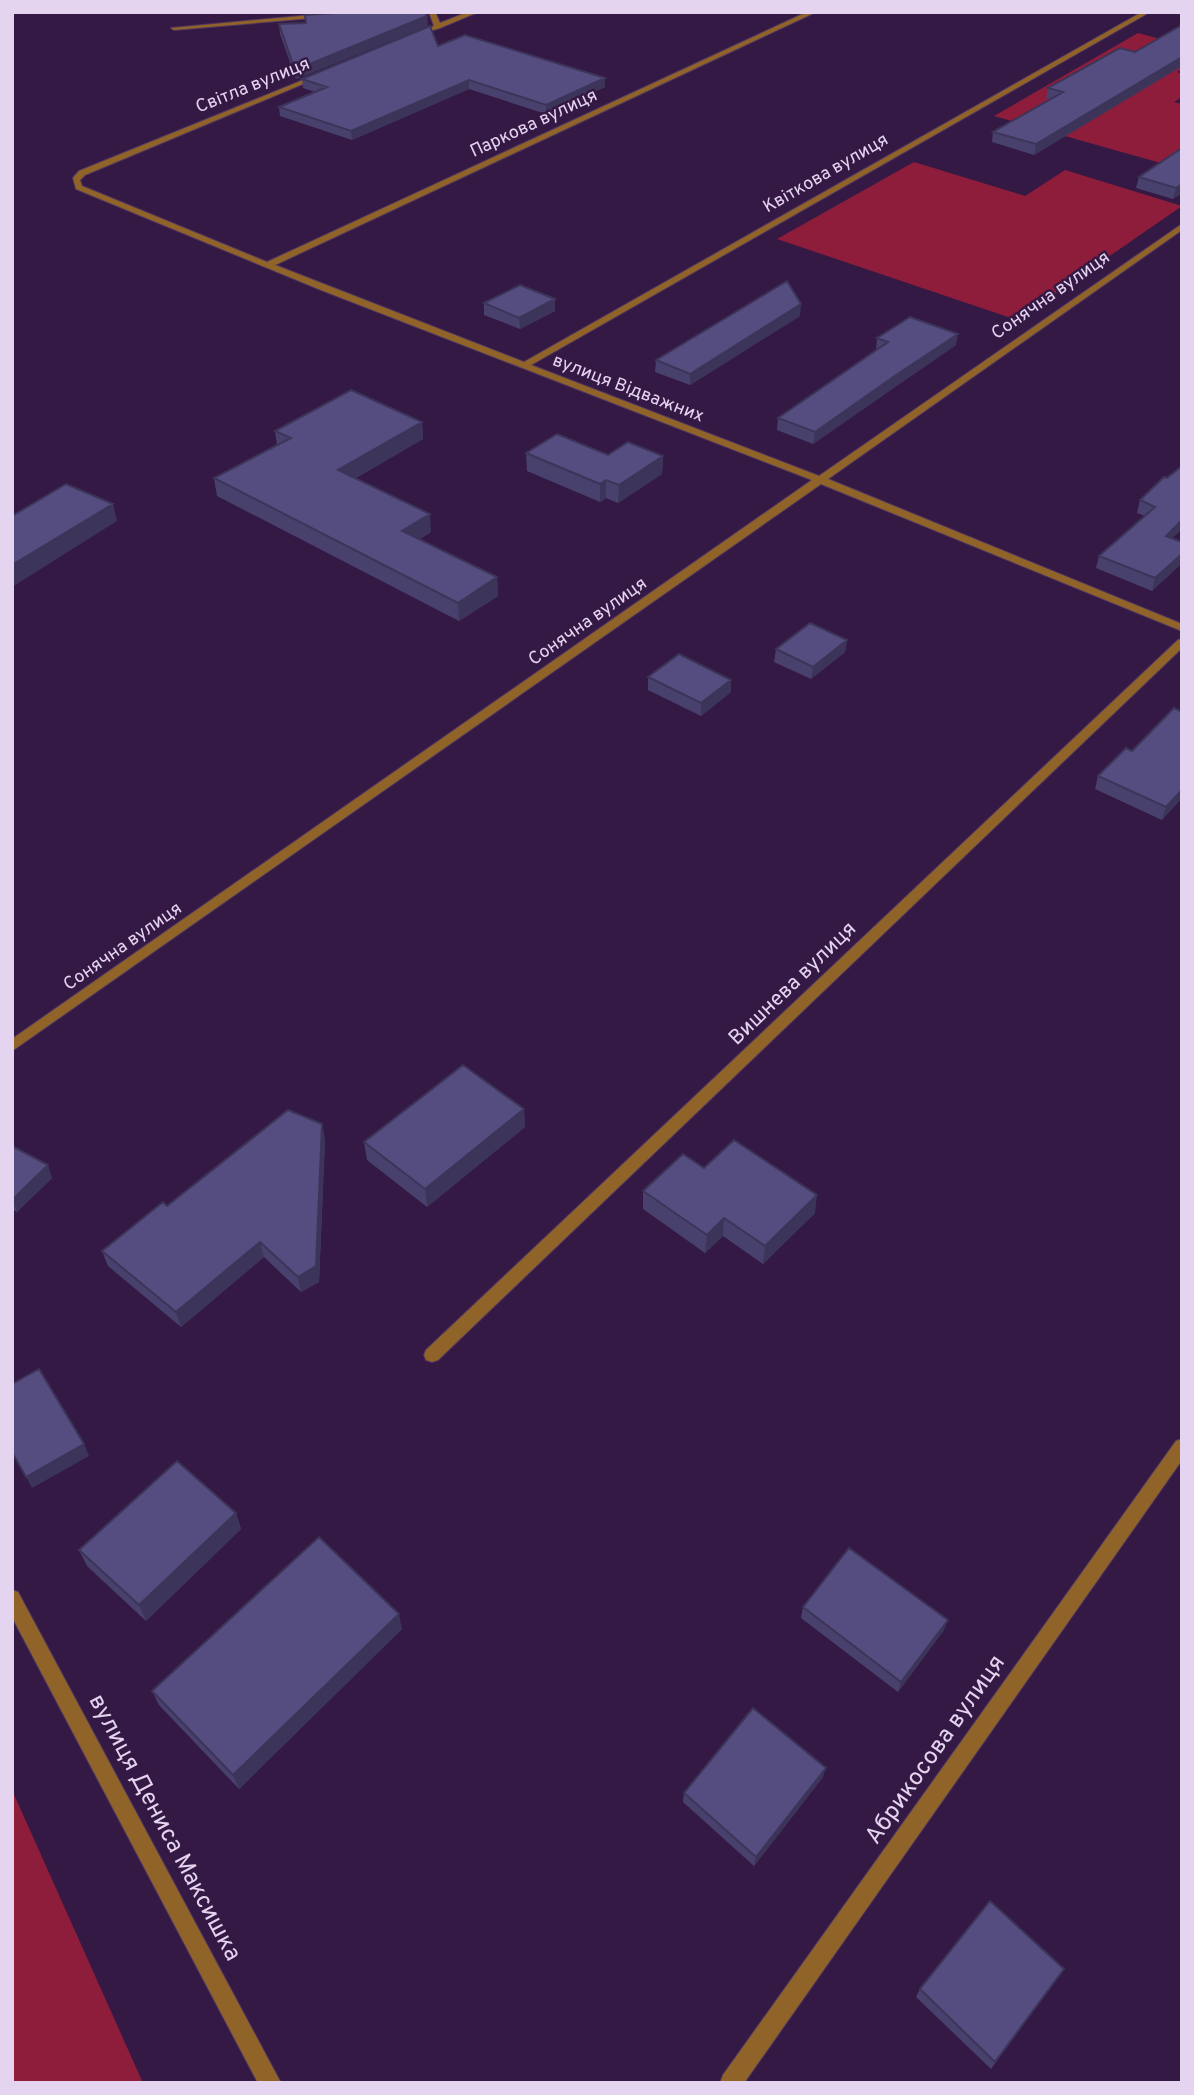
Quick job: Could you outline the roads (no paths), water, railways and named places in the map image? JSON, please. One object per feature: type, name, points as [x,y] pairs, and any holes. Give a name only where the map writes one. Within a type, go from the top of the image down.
[{"type":"street","points":[[432,12],[438,27]]},
{"type":"street","points":[[402,41],[475,12]]},
{"type":"street","name":"Паркова вулиця","points":[[267,265],[813,12]]},
{"type":"street","name":"Квіткова вулиця","points":[[523,366],[1147,12]]},
{"type":"street","points":[[174,28],[327,16]]},
{"type":"street","name":"Світла вулиця","points":[[82,173],[329,71]]},
{"type":"street","name":"вулиця Відважних","points":[[82,173],[76,180],[79,187],[87,192],[523,366],[821,480],[1182,628]]},
{"type":"street","name":"Сонячна вулиця","points":[[12,1046],[1182,226]]},
{"type":"street","name":"Вишнева вулиця","points":[[432,1355],[1182,642]]},
{"type":"street","name":"Абрикосова вулиця","points":[[731,2083],[1182,1446]]},
{"type":"street","name":"вулиця Дениса Максишка","points":[[12,1598],[270,2083]]}]
